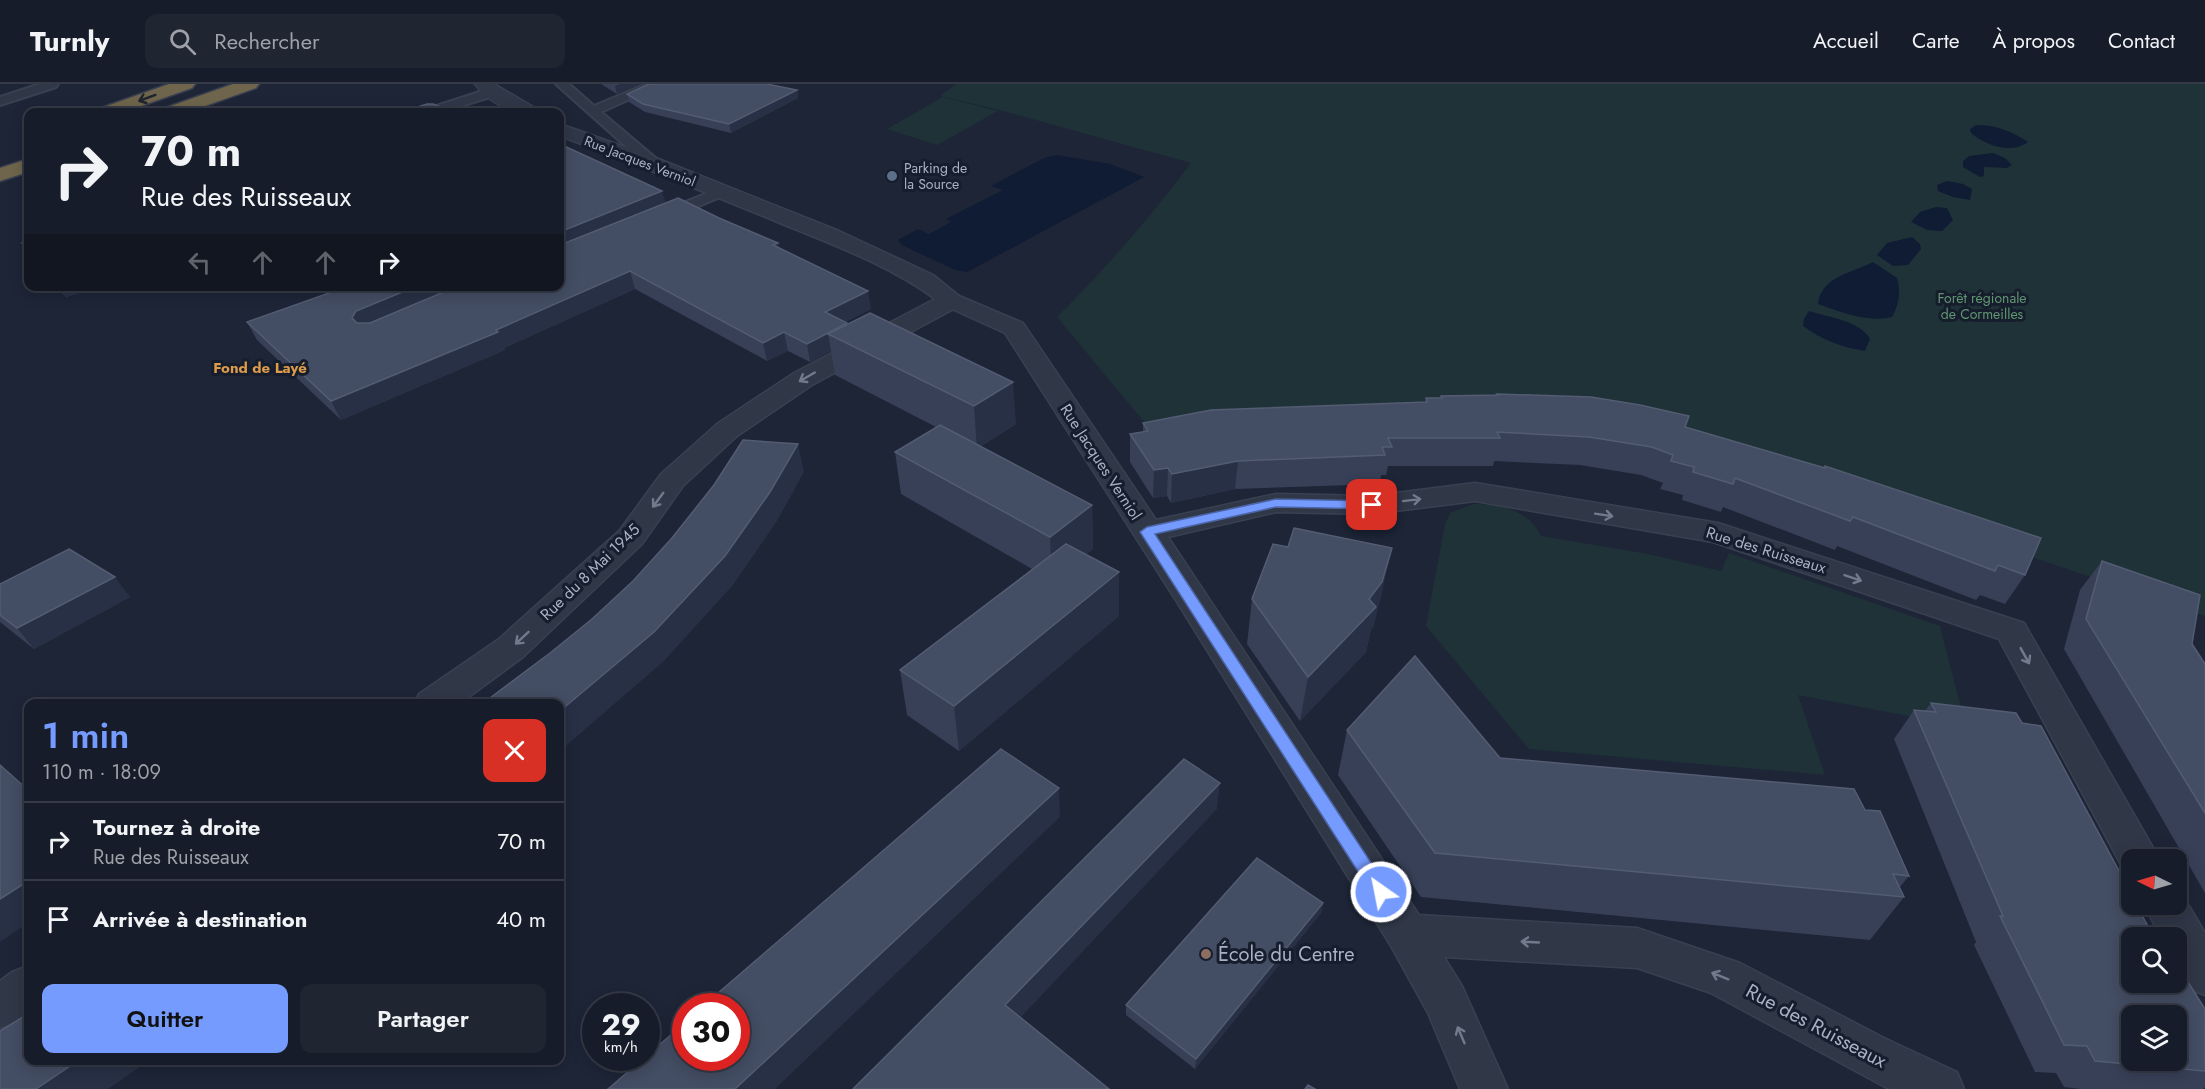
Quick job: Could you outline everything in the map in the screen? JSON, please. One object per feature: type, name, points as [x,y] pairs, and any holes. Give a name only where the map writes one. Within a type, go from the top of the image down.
[{"type":"highway","points":[[119,108],[186,84]]},
{"type":"highway","points":[[183,108],[250,84]]},
{"type":"highway","points":[[0,175],[24,166]]},
{"type":"street","points":[[488,88],[521,108]]},
{"type":"street","name":"Rue Jacques Verniol","points":[[564,131],[654,164],[831,237],[925,280],[952,300],[1014,328],[1189,594],[1406,932],[1446,1001],[1484,1089]]},
{"type":"street","name":"Rue du 8 Mai 1945","points":[[439,699],[511,648],[614,553],[631,537],[672,480],[727,430],[803,379],[952,300]]},
{"type":"street","name":"Rue des Ruisseaux","points":[[1147,532],[1276,503],[1372,505],[1475,492],[1718,533],[2012,631],[2134,849]]},
{"type":"street","points":[[2171,915],[2205,975]]},
{"type":"street","name":"Rue des Ruisseaux","points":[[1406,932],[1440,938],[1637,948],[1724,976],[1868,1054],[1940,1089]]},
{"type":"street","points":[[0,1007],[24,990]]},
{"type":"lane","points":[[0,101],[52,84]]},
{"type":"lane","points":[[562,84],[654,164]]},
{"type":"lane","points":[[592,111],[657,84]]},
{"type":"lane","points":[[440,108],[488,88]]},
{"type":"lane","name":"Rue Jacques Verniol","points":[[645,223],[720,192]]},
{"type":"green space","name":"Forêt régionale de Cormeilles","points":[[956,84],[2205,84],[2205,616],[1580,403],[1155,435],[1057,317],[1127,242],[1191,163],[996,109],[940,96]]},
{"type":"green space","points":[[943,97],[998,111],[937,145],[887,129]]},
{"type":"green space","points":[[1473,504],[1494,505],[1513,510],[1529,520],[1541,536],[1648,554],[1721,571],[1729,553],[1940,626],[1966,727],[1798,695],[1825,775],[1529,749],[1426,626],[1445,524],[1450,513]]},
{"type":"water","points":[[1976,125],[2003,129],[2028,142],[2014,148],[1991,145],[1971,133],[1970,129]]},
{"type":"water","points":[[1993,153],[2005,158],[2012,165],[2007,168],[1984,167],[1984,176],[1980,177],[1963,167],[1963,161],[1969,156]]},
{"type":"water","points":[[1057,155],[1110,164],[1144,177],[967,272],[955,270],[902,245],[898,240],[918,229],[929,234],[951,222],[946,219],[1003,190],[991,186],[1044,158]]},
{"type":"water","points":[[1947,181],[1963,184],[1972,189],[1970,200],[1938,191],[1937,185]]},
{"type":"water","points":[[1936,207],[1947,208],[1953,220],[1942,231],[1927,230],[1911,222],[1920,212]]},
{"type":"water","points":[[1912,237],[1920,244],[1921,249],[1908,265],[1893,266],[1877,255],[1887,243]]},
{"type":"water","points":[[1873,262],[1897,278],[1899,298],[1892,317],[1864,318],[1818,304],[1820,295],[1831,281]]},
{"type":"water","points":[[1809,311],[1851,324],[1866,333],[1870,339],[1865,351],[1832,342],[1803,326]]},
{"type":"building","points":[[649,84],[767,84],[797,90],[729,124],[643,104],[627,94]]},
{"type":"building","points":[[433,104],[444,108],[414,108]]},
{"type":"building","points":[[564,146],[662,191],[564,230]]},
{"type":"building","points":[[678,198],[778,243],[773,245],[868,291],[825,312],[847,323],[807,344],[784,332],[763,343],[630,271],[496,330],[498,332],[331,401],[247,322],[335,291],[405,291],[356,311],[352,318],[357,323],[370,323],[446,291],[564,291],[564,243]]},
{"type":"building","points":[[870,313],[1013,382],[974,406],[828,334]]},
{"type":"building","points":[[1497,394],[1591,397],[1689,416],[1685,427],[1825,468],[1825,466],[2041,538],[2025,575],[1998,565],[1995,571],[1853,517],[1850,521],[1735,478],[1733,484],[1693,472],[1694,467],[1671,461],[1673,455],[1652,447],[1589,437],[1497,432],[1500,438],[1388,438],[1392,447],[1382,447],[1385,455],[1238,461],[1172,474],[1168,468],[1154,470],[1130,434],[1148,431],[1143,423],[1211,410],[1427,402],[1426,398],[1442,398],[1441,396]]},
{"type":"building","points":[[940,425],[1092,505],[1050,537],[895,452]]},
{"type":"building","points":[[743,440],[798,444],[770,492],[725,556],[654,632],[564,708],[564,699],[489,699],[592,619],[633,581],[672,538],[714,485]]},
{"type":"building","points":[[1294,528],[1392,548],[1382,582],[1369,599],[1376,607],[1308,677],[1252,599],[1273,544],[1288,547]]},
{"type":"building","points":[[1066,544],[1119,572],[954,706],[900,670]]},
{"type":"building","points":[[69,549],[115,577],[17,628],[0,615],[0,584]]},
{"type":"building","points":[[2102,561],[2200,595],[2192,644],[2205,664],[2205,813],[2086,619]]},
{"type":"building","points":[[1415,656],[1500,758],[1854,789],[1865,810],[1880,811],[1909,876],[1893,874],[1904,897],[1435,853],[1347,730]]},
{"type":"building","points":[[1931,703],[2016,713],[2022,723],[2041,726],[2121,875],[2121,915],[2142,915],[2148,927],[2121,927],[2121,993],[2187,993],[2187,980],[2205,1009],[2205,1071],[2187,1069],[2187,1005],[2121,1005],[2121,1063],[2095,1061],[2087,1046],[2064,1045],[2000,916],[2003,916],[1914,710],[1936,712]]},
{"type":"building","points":[[1001,749],[1059,788],[735,1089],[608,1089],[629,1071],[660,1071],[660,1044],[672,1034],[672,1071],[750,1071],[750,993],[718,993]]},
{"type":"building","points":[[1184,759],[1220,783],[1005,1005],[1109,1089],[853,1089]]},
{"type":"building","points":[[0,765],[24,786],[24,884],[0,899]]},
{"type":"building","points":[[1257,858],[1323,903],[1196,1059],[1126,1005]]},
{"type":"building","points":[[24,1016],[24,1065],[72,1065],[36,1089],[0,1089],[0,1031]]},
{"type":"place","name":"Parking de la Source","points":[[892,176]]},
{"type":"place","name":"École du Centre","points":[[1206,954]]},
{"type":"district","name":"Fond de Layé","points":[[260,368]]},
{"type":"route","points":[[1372,505],[1276,503],[1147,532],[1381,892]]}]
